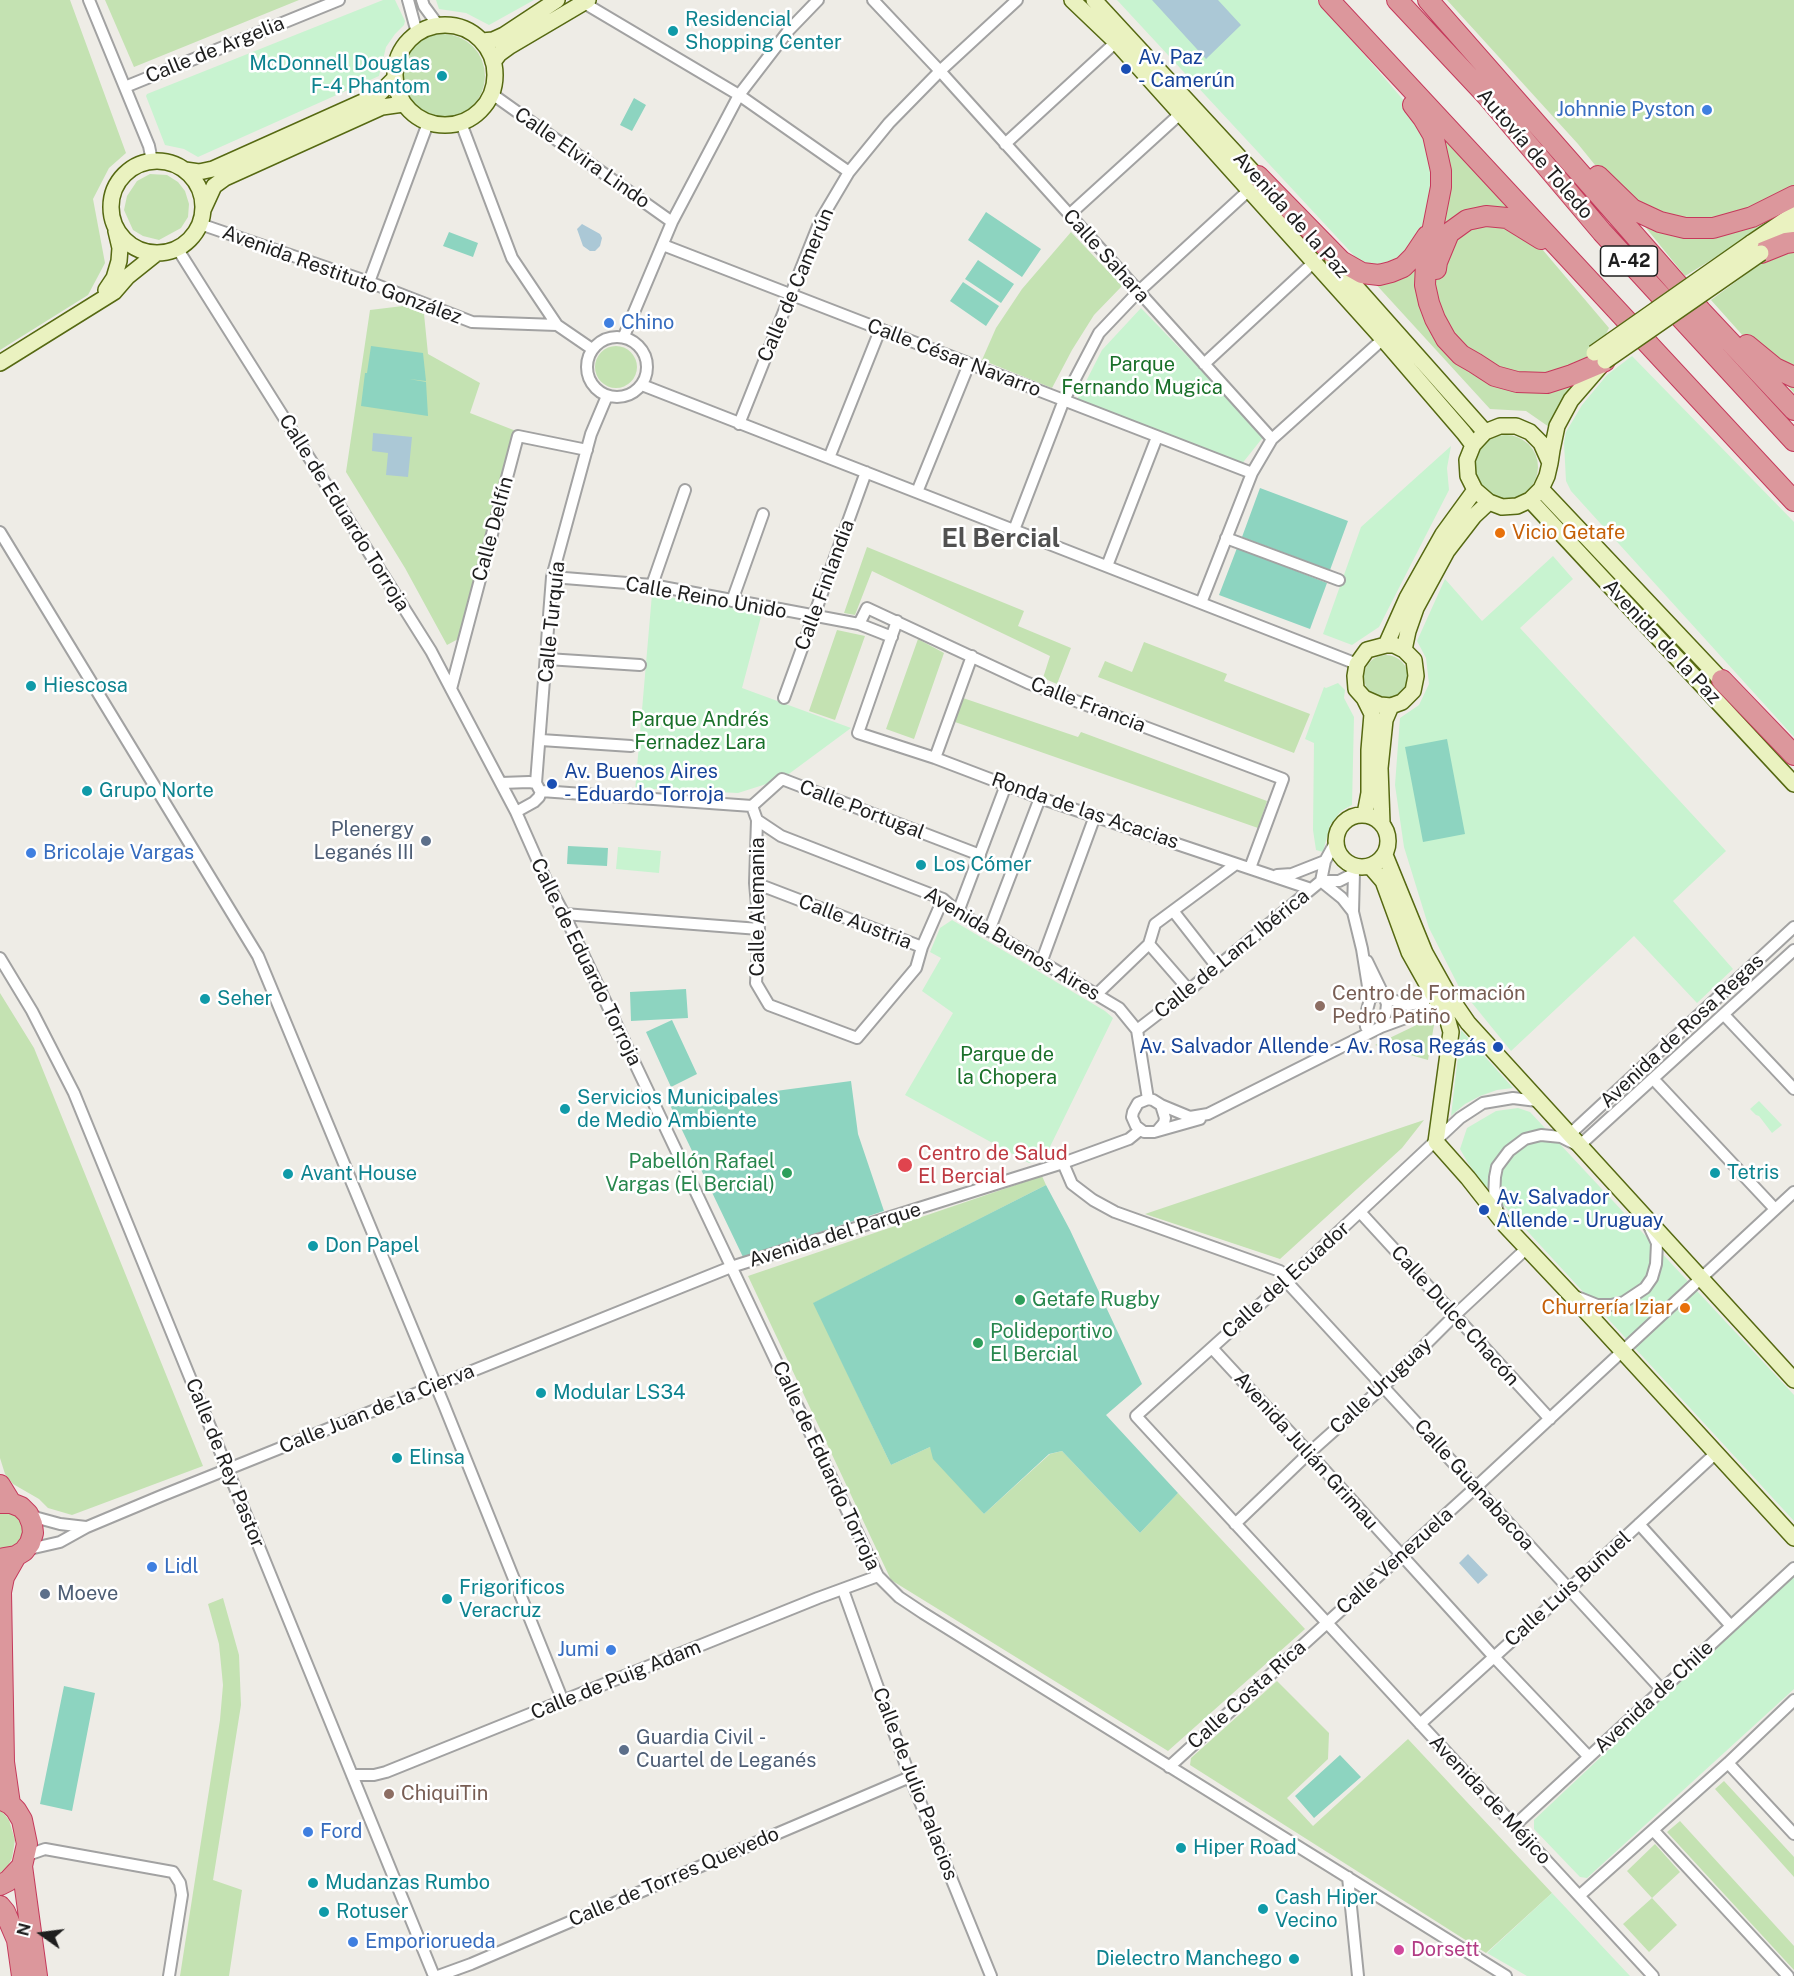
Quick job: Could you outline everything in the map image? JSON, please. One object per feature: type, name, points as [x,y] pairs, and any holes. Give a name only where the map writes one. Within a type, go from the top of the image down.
[{"type":"highway","points":[[1329,0],[1794,501]]},
{"type":"highway","name":"Autovía de Toledo","points":[[1397,0],[1486,96],[1602,232],[1794,441]]},
{"type":"highway","name":"Autovía de Toledo","points":[[1428,0],[1701,311],[1794,410]]},
{"type":"highway","points":[[1368,42],[1379,64],[1423,118],[1433,135],[1441,171],[1441,187],[1426,263],[1425,285],[1435,319],[1446,339],[1461,355],[1495,376],[1517,382],[1547,383],[1572,375],[1599,357]]},
{"type":"highway","points":[[1498,81],[1530,102],[1610,189],[1632,209],[1660,222],[1685,228],[1713,228],[1752,217],[1794,196]]},
{"type":"highway","points":[[1253,184],[1341,261],[1362,273],[1379,274],[1403,267],[1421,247],[1438,208]]},
{"type":"highway","points":[[1576,266],[1529,230],[1507,218],[1486,216],[1467,220],[1449,234],[1437,262],[1434,282],[1445,323],[1465,347],[1493,366],[1525,372],[1556,372],[1599,357]]},
{"type":"highway","points":[[1756,248],[1794,242]]},
{"type":"highway","points":[[1701,311],[1733,331],[1775,368],[1794,377]]},
{"type":"highway","points":[[1722,680],[1794,755]]},
{"type":"highway","points":[[0,1485],[11,1505],[28,1514],[33,1533],[30,1543],[13,1555],[3,1577],[2,1592],[5,1801],[22,1820],[25,1832],[27,1844],[23,1861],[37,1976]]},
{"type":"highway","points":[[0,1885],[8,1881],[23,1861]]},
{"type":"highway","points":[[0,1906],[5,1911],[17,1940],[22,1976]]},
{"type":"street","points":[[89,0],[125,87],[152,161]]},
{"type":"street","name":"Calle de Argelia","points":[[125,87],[339,0]]},
{"type":"street","points":[[408,0],[417,33]]},
{"type":"street","points":[[422,0],[438,25]]},
{"type":"street","points":[[482,41],[493,40],[504,35],[557,0]]},
{"type":"street","points":[[624,336],[672,222],[739,95],[789,30],[818,0]]},
{"type":"street","name":"Calle Sahara","points":[[873,0],[940,71],[1272,439]]},
{"type":"street","name":"Calle de Camerún","points":[[739,424],[820,221],[849,172],[889,123],[940,71],[1017,0]]},
{"type":"street","points":[[1072,0],[1116,42],[1180,114],[1253,184],[1313,263],[1383,339],[1473,445]]},
{"type":"street","name":"Avenida de la Paz","points":[[1094,0],[1253,184],[1485,432]]},
{"type":"street","points":[[493,62],[510,46],[586,1],[739,95],[849,172]]},
{"type":"street","points":[[438,25],[463,28],[482,41],[493,62],[495,78],[492,94],[485,106],[474,117],[461,123],[445,126],[428,123],[414,116],[403,104],[394,79],[399,53],[407,42],[417,33],[438,25]]},
{"type":"street","points":[[1005,144],[1116,42]]},
{"type":"street","points":[[92,305],[111,283],[118,267],[120,248],[111,208],[113,193],[121,178],[134,167],[152,161],[171,163],[185,170],[199,172],[213,169],[378,95],[394,79]]},
{"type":"street","name":"Calle Elvira Lindo","points":[[492,94],[672,222]]},
{"type":"street","points":[[113,219],[119,233],[129,243],[143,251],[157,253],[177,248],[192,237],[210,192],[218,182],[382,107],[403,104]]},
{"type":"street","points":[[1069,214],[1180,114]]},
{"type":"street","points":[[369,282],[428,123]]},
{"type":"street","points":[[461,123],[512,258],[557,325],[592,349]]},
{"type":"street","points":[[185,170],[199,187],[203,200],[201,217]]},
{"type":"street","points":[[1014,530],[1064,400],[1099,333],[1138,292],[1253,184]]},
{"type":"street","points":[[1550,463],[1542,443],[1530,432],[1516,426],[1500,426],[1485,432],[1473,445],[1467,460],[1468,476],[1475,490],[1489,502],[1502,507],[1517,506],[1536,495],[1550,463],[1557,426],[1599,357],[1756,248],[1794,213]]},
{"type":"street","name":"Avenida Restituto González","points":[[201,217],[472,322],[557,325]]},
{"type":"street","points":[[1756,248],[1794,229]]},
{"type":"street","name":"Calle César Navarro","points":[[663,245],[1252,473]]},
{"type":"street","name":"Calle de Eduardo Torroja","points":[[177,248],[424,641],[501,783],[878,1576],[899,1597],[1506,1976]]},
{"type":"street","points":[[0,363],[114,292],[157,253]]},
{"type":"street","points":[[1204,364],[1313,263]]},
{"type":"street","points":[[829,458],[880,330]]},
{"type":"street","points":[[613,336],[624,336],[640,345],[646,354],[648,365],[642,385],[638,390],[616,398],[607,396],[591,383],[587,373],[587,361],[592,349],[599,342],[613,336]]},
{"type":"street","points":[[1200,603],[1252,473],[1272,439],[1383,339]]},
{"type":"street","points":[[917,492],[969,364]]},
{"type":"street","points":[[642,385],[1357,664]]},
{"type":"street","name":"Calle Turquía","points":[[539,787],[552,577],[591,434],[607,396]]},
{"type":"street","name":"Calle Delfín","points":[[451,689],[518,436],[587,450]]},
{"type":"street","points":[[1107,566],[1157,437]]},
{"type":"street","name":"Calle Finlandia","points":[[784,698],[866,472]]},
{"type":"street","points":[[652,585],[685,490]]},
{"type":"street","points":[[1386,645],[1407,598],[1443,534],[1475,490]]},
{"type":"street","name":"Avenida de la Paz","points":[[1536,495],[1722,680],[1794,762]]},
{"type":"street","name":"Avenida de la Paz","points":[[1536,495],[1794,784]]},
{"type":"street","points":[[1404,650],[1416,608],[1447,551],[1474,516],[1489,502]]},
{"type":"street","points":[[732,601],[763,514]]},
{"type":"street","points":[[0,532],[258,956],[563,1701]]},
{"type":"street","points":[[1226,538],[1339,580]]},
{"type":"street","name":"Calle Reino Unido","points":[[552,577],[652,585],[859,624],[892,637]]},
{"type":"street","name":"Calle Francia","points":[[859,624],[867,608],[1028,683],[1283,779],[1250,868]]},
{"type":"street","points":[[892,637],[897,621]]},
{"type":"street","name":"Ronda de las Acacias","points":[[892,637],[858,733],[935,758],[1040,798],[1311,889]]},
{"type":"street","points":[[1364,698],[1380,705],[1391,706],[1402,702],[1413,691],[1416,676],[1414,660],[1404,650],[1394,645],[1386,645],[1367,650],[1357,664],[1354,676],[1356,689],[1364,698],[1372,714],[1369,792],[1365,814]]},
{"type":"street","points":[[935,758],[972,656]]},
{"type":"street","points":[[547,659],[640,665]]},
{"type":"street","points":[[1361,868],[1380,860],[1388,849],[1388,835],[1382,823],[1380,768],[1385,720],[1391,706]]},
{"type":"street","points":[[541,740],[631,746]]},
{"type":"street","name":"Calle Portugal","points":[[752,806],[782,780],[980,855]]},
{"type":"street","points":[[501,783],[529,782],[539,787],[752,806],[758,820]]},
{"type":"street","points":[[958,912],[1006,785]]},
{"type":"street","points":[[516,812],[539,797],[539,787]]},
{"type":"street","points":[[989,931],[1040,798]]},
{"type":"street","points":[[1382,823],[1371,815],[1352,816],[1342,824],[1336,835],[1337,847],[1342,858],[1347,862],[1383,880],[1409,952],[1446,1014],[1451,1032],[1436,1142],[1468,1178],[1505,1226],[1794,1538]]},
{"type":"street","points":[[1041,963],[1095,816]]},
{"type":"street","name":"Avenida Buenos Aires","points":[[758,820],[781,836],[943,899],[958,912],[1119,1008],[1137,1030]]},
{"type":"street","name":"Calle Alemania","points":[[758,820],[755,883],[759,929],[756,983],[769,1005],[857,1038],[916,968],[922,947]]},
{"type":"street","points":[[1336,841],[1325,861],[1321,881],[1342,898],[1353,912]]},
{"type":"street","points":[[1385,855],[1425,953],[1448,994],[1468,1023],[1794,1380]]},
{"type":"street","points":[[1271,875],[1292,874],[1325,861]]},
{"type":"street","points":[[1097,994],[1149,944],[1155,924],[1236,864]]},
{"type":"street","points":[[1342,1048],[1359,1032],[1370,999],[1353,912],[1361,868]]},
{"type":"street","name":"Calle de Lanz Ibérica","points":[[1137,1030],[1321,881],[1339,881],[1361,868]]},
{"type":"street","name":"Calle Austria","points":[[755,883],[922,947]]},
{"type":"street","points":[[922,947],[943,899]]},
{"type":"street","points":[[1174,912],[1217,967]]},
{"type":"street","points":[[564,914],[759,929]]},
{"type":"street","name":"Avenida de Rosa Regas","points":[[1574,1141],[1794,927]]},
{"type":"street","points":[[1149,944],[1189,990]]},
{"type":"street","points":[[1362,949],[1385,997],[1387,1010],[1377,1029]]},
{"type":"street","name":"Avenida de Rosa Regas","points":[[1574,1141],[1794,950]]},
{"type":"street","name":"Calle de Rey Pastor","points":[[0,958],[32,1011],[74,1093],[436,1976]]},
{"type":"street","points":[[1370,999],[1376,995],[1408,1005],[1424,1002],[1432,993]]},
{"type":"street","points":[[1208,1114],[1190,1117],[1148,1099],[1138,1103],[1133,1112],[1133,1122],[1140,1130],[1149,1133],[1195,1121],[1377,1029],[1433,1008],[1446,1014]]},
{"type":"street","points":[[1727,1018],[1794,1089]]},
{"type":"street","points":[[1364,1021],[1366,1027],[1377,1029]]},
{"type":"street","points":[[1137,1030],[1148,1099]]},
{"type":"street","points":[[1657,1083],[1775,1209]]},
{"type":"street","name":"Calle del Ecuador","points":[[1136,1416],[1286,1281],[1460,1118],[1483,1103],[1514,1098],[1537,1101]]},
{"type":"street","points":[[1158,1130],[1165,1118],[1161,1105]]},
{"type":"street","name":"Avenida del Parque","points":[[731,1267],[1063,1163],[1129,1139],[1140,1130]]},
{"type":"street","points":[[1505,1226],[1496,1208],[1493,1188],[1497,1167],[1509,1150],[1525,1139],[1541,1135],[1574,1141]]},
{"type":"street","name":"Calle Guanabacoa","points":[[1063,1163],[1072,1184],[1093,1200],[1115,1212],[1280,1271],[1286,1281],[1662,1690]]},
{"type":"street","name":"Calle Venezuela","points":[[1326,1624],[1794,1192]]},
{"type":"street","name":"Calle Dulce Chacón","points":[[1360,1212],[1550,1419]]},
{"type":"street","points":[[1571,1295],[1594,1304],[1611,1305],[1624,1302],[1645,1287],[1652,1278],[1657,1256],[1657,1243],[1647,1220]]},
{"type":"street","name":"Calle Uruguay","points":[[1234,1524],[1384,1386],[1527,1248]]},
{"type":"street","name":"Calle Juan de la Cierva","points":[[13,1555],[60,1542],[87,1527],[227,1469],[731,1267]]},
{"type":"street","name":"Avenida Julián Grimau","points":[[1212,1348],[1494,1657],[1589,1757]]},
{"type":"street","name":"Avenida de Méjico","points":[[1136,1416],[1653,1976]]},
{"type":"street","name":"Calle Luis Buñuel","points":[[1420,1724],[1716,1453]]},
{"type":"street","points":[[11,1505],[38,1518],[60,1524],[87,1527]]},
{"type":"street","points":[[1640,1524],[1731,1626]]},
{"type":"street","name":"Avenida de Chile","points":[[1514,1826],[1794,1568]]},
{"type":"street","name":"Calle de Puig Adam","points":[[352,1775],[374,1775],[386,1772],[878,1576]]},
{"type":"street","name":"Calle de Julio Palacios","points":[[843,1590],[910,1777],[991,1976]]},
{"type":"street","name":"Calle Costa Rica","points":[[1169,1767],[1326,1624]]},
{"type":"street","points":[[1579,1896],[1794,1700]]},
{"type":"street","points":[[1728,1762],[1794,1834]]},
{"type":"street","name":"Calle de Torres Quevedo","points":[[436,1976],[471,1964],[910,1777]]},
{"type":"street","points":[[1653,1830],[1788,1976]]},
{"type":"street","points":[[25,1832],[45,1849],[173,1872],[180,1883],[182,1895],[169,1976]]},
{"type":"street","points":[[23,1861],[45,1849]]},
{"type":"street","points":[[1347,1877],[1358,1976]]},
{"type":"green space","points":[[0,0],[70,0],[126,153],[109,168],[93,199],[105,263],[88,295],[0,350]]},
{"type":"green space","points":[[105,0],[299,0],[134,67]]},
{"type":"green space","points":[[383,0],[395,0],[405,21],[386,47],[379,76],[198,157],[184,149],[165,145],[147,94]]},
{"type":"green space","points":[[436,0],[534,0],[489,25],[466,13],[439,9]]},
{"type":"green space","points":[[1117,0],[1317,0],[1406,103],[1423,127],[1431,155],[1435,195],[1427,222],[1408,253],[1380,266],[1359,261]]},
{"type":"green space","points":[[1447,0],[1794,0],[1794,205],[1768,225],[1685,276],[1578,144]]},
{"type":"green space","points":[[443,34],[459,37],[473,46],[482,60],[485,76],[482,92],[473,106],[459,115],[443,118],[427,115],[413,106],[404,92],[401,76],[404,60],[413,46],[427,37]]},
{"type":"green space","points":[[634,98],[646,105],[632,131],[620,125]]},
{"type":"green space","points":[[1436,124],[1609,328],[1584,378],[1552,429],[1526,411],[1490,409],[1372,280],[1397,276]]},
{"type":"green space","points":[[150,174],[167,175],[178,182],[185,191],[189,204],[188,217],[181,228],[159,240],[143,236],[133,230],[124,210],[127,196],[137,181]]},
{"type":"green space","points":[[986,212],[1041,249],[1022,277],[968,240]]},
{"type":"green space","points":[[449,232],[478,243],[473,257],[443,246]]},
{"type":"green space","points":[[1071,232],[1122,286],[1094,315],[1052,388],[982,360],[996,328],[1022,289]]},
{"type":"green space","points":[[1794,239],[1794,393],[1711,300]]},
{"type":"green space","points":[[978,260],[1014,284],[1001,303],[965,279]]},
{"type":"green space","points":[[963,282],[999,306],[986,326],[950,301]]},
{"type":"green space","points":[[403,306],[424,314],[428,354],[480,383],[470,413],[516,431],[460,638],[447,645],[405,568],[346,472],[370,310]]},
{"type":"green space","name":"Parque Fernando Mugica","points":[[1141,308],[1264,436],[1241,465],[1076,401],[1102,350]]},
{"type":"green space","points":[[371,346],[423,353],[426,381],[409,379],[426,382],[428,416],[361,406]]},
{"type":"green space","points":[[616,346],[624,347],[631,352],[636,359],[636,375],[631,382],[624,387],[616,388],[608,387],[601,382],[596,375],[595,367],[596,359],[601,352],[608,347]]},
{"type":"green space","points":[[1632,356],[1794,522],[1794,737],[1571,491],[1566,481],[1564,443],[1566,432],[1582,405],[1607,375]]},
{"type":"green space","points":[[1506,435],[1524,441],[1532,449],[1538,467],[1532,485],[1524,493],[1506,499],[1488,493],[1480,485],[1474,467],[1480,449],[1488,441]]},
{"type":"green space","points":[[1451,446],[1447,468],[1449,490],[1379,627],[1352,645],[1323,634],[1361,527]]},
{"type":"green space","points":[[1260,488],[1348,521],[1330,570],[1242,537]]},
{"type":"green space","points":[[867,547],[1024,611],[1018,626],[1071,648],[1057,684],[1043,678],[1050,656],[872,571],[855,615],[844,613]]},
{"type":"green space","points":[[1237,548],[1327,583],[1310,629],[1219,595]]},
{"type":"green space","points":[[1553,556],[1573,579],[1520,628],[1726,851],[1673,901],[1733,969],[1697,1003],[1634,936],[1511,1051],[1459,987],[1429,928],[1404,847],[1395,785],[1400,718],[1419,705],[1429,684],[1426,658],[1417,641],[1445,579],[1482,621]]},
{"type":"green space","name":"Parque Andrés Fernadez Lara","points":[[652,594],[762,613],[742,688],[851,728],[782,779],[738,793],[655,789],[635,791]]},
{"type":"green space","points":[[837,630],[865,636],[835,720],[809,711]]},
{"type":"green space","points":[[918,639],[944,653],[914,739],[886,729]]},
{"type":"green space","points":[[1144,642],[1227,674],[1224,681],[1310,714],[1294,753],[1098,677],[1105,661],[1132,672]]},
{"type":"green space","points":[[1386,655],[1402,661],[1408,677],[1402,693],[1386,699],[1370,693],[1364,677],[1370,661]]},
{"type":"green space","points":[[1338,683],[1345,690],[1344,698],[1354,717],[1352,805],[1341,811],[1330,825],[1323,852],[1316,850],[1313,830],[1314,743],[1305,739],[1324,687]]},
{"type":"green space","points":[[963,698],[1078,737],[1081,732],[1267,801],[1258,828],[955,722]]},
{"type":"green space","points":[[1447,739],[1465,834],[1423,842],[1405,747]]},
{"type":"green space","points":[[568,846],[608,848],[607,866],[567,864]]},
{"type":"green space","points":[[618,847],[661,851],[659,873],[616,869]]},
{"type":"green space","name":"Parque de la Chopera","points":[[952,920],[1105,1011],[1113,1018],[1044,1159],[1029,1163],[905,1095],[953,1013],[922,991],[941,958],[930,952],[940,928]]},
{"type":"green space","points":[[686,989],[688,1018],[631,1021],[630,992]]},
{"type":"green space","points":[[0,993],[34,1048],[203,1466],[72,1515],[48,1508],[39,1499],[13,1484],[5,1474],[0,1458]]},
{"type":"green space","points":[[672,1020],[697,1074],[671,1087],[646,1032]]},
{"type":"green space","points":[[1427,1020],[1434,1025],[1428,1060],[1375,1045]]},
{"type":"green space","points":[[1461,1030],[1513,1088],[1497,1090],[1480,1096],[1465,1104],[1451,1116]]},
{"type":"green space","name":"Pabellón Rafael Vargas (El Bercial)","points":[[851,1081],[858,1134],[884,1211],[743,1257],[670,1105]]},
{"type":"green space","points":[[1759,1101],[1782,1125],[1772,1133],[1759,1116],[1750,1109]]},
{"type":"green space","points":[[1518,1108],[1530,1112],[1794,1395],[1794,1521],[1483,1183],[1468,1163],[1460,1149],[1467,1128],[1496,1111]]},
{"type":"green space","points":[[1424,1120],[1402,1148],[1280,1259],[1145,1214]]},
{"type":"green space","points":[[1042,1176],[1046,1185],[814,1303],[891,1465],[930,1447],[984,1514],[1050,1454],[1062,1451],[1140,1533],[1178,1493],[1305,1629],[1168,1751],[891,1580],[748,1276]]},
{"type":"green space","name":"Polideportivo El Bercial","points":[[1046,1185],[1070,1230],[1142,1384],[1106,1415],[1178,1493],[1140,1533],[1062,1451],[1049,1454],[984,1514],[933,1459],[930,1447],[891,1465],[813,1303]]},
{"type":"green space","points":[[0,1509],[14,1511],[25,1525],[23,1538],[13,1547],[0,1548]]},
{"type":"green space","points":[[1794,1575],[1794,1689],[1587,1878],[1580,1877],[1534,1829],[1534,1820]]},
{"type":"green space","points":[[223,1598],[239,1655],[241,1705],[213,1880],[242,1890],[229,1976],[180,1976],[220,1720],[223,1685],[219,1644],[208,1604]]},
{"type":"green space","points":[[1277,1681],[1329,1733],[1328,1759],[1287,1798],[1313,1826],[1408,1739],[1552,1893],[1486,1953],[1190,1765],[1191,1758]]},
{"type":"green space","points":[[64,1686],[95,1693],[72,1811],[40,1804]]},
{"type":"green space","points":[[1340,1755],[1361,1777],[1314,1818],[1295,1796]]},
{"type":"green space","points":[[1724,1781],[1794,1857],[1794,1877],[1715,1789]]},
{"type":"green space","points":[[0,1809],[9,1820],[15,1840],[12,1858],[8,1866],[0,1873]]},
{"type":"green space","points":[[1680,1821],[1794,1946],[1794,1970],[1667,1832]]},
{"type":"green space","points":[[1655,1844],[1680,1872],[1652,1898],[1627,1871]]},
{"type":"green space","points":[[1552,1893],[1630,1976],[1527,1976],[1487,1953]]},
{"type":"green space","points":[[1652,1898],[1677,1925],[1649,1952],[1623,1924]]},
{"type":"water","points":[[1152,0],[1218,0],[1241,25],[1206,59]]},
{"type":"water","points":[[582,224],[600,234],[602,238],[600,246],[595,251],[590,251],[583,246],[577,229]]},
{"type":"water","points":[[373,433],[412,437],[408,477],[386,475],[388,453],[372,451]]},
{"type":"water","points":[[1468,1554],[1488,1575],[1478,1584],[1459,1563]]},
{"type":"place","name":"Residencial Shopping Center","points":[[673,31]]},
{"type":"place","name":"Av. Paz - Camerún","points":[[1126,69]]},
{"type":"place","name":"McDonnell Douglas F-4 Phantom","points":[[442,76]]},
{"type":"place","name":"Johnnie Pyston","points":[[1707,110]]},
{"type":"place","name":"Chino","points":[[609,323]]},
{"type":"place","name":"Vicio Getafe","points":[[1500,533]]},
{"type":"place","name":"Hiescosa","points":[[31,686]]},
{"type":"place","name":"Av. Buenos Aires - Eduardo Torroja","points":[[552,784]]},
{"type":"place","name":"Grupo Norte","points":[[87,791]]},
{"type":"place","name":"Plenergy Leganés III","points":[[426,841]]},
{"type":"place","name":"Bricolaje Vargas","points":[[31,853]]},
{"type":"place","name":"Los Cómer","points":[[921,865]]},
{"type":"place","name":"Seher","points":[[205,999]]},
{"type":"place","name":"Centro de Formación Pedro Patiño","points":[[1320,1006]]},
{"type":"place","name":"Av. Salvador Allende - Av. Rosa Regás","points":[[1498,1047]]},
{"type":"place","name":"Servicios Municipales de Medio Ambiente","points":[[565,1109]]},
{"type":"place","name":"Centro de Salud El Bercial","points":[[905,1165]]},
{"type":"place","name":"Pabellón Rafael Vargas (El Bercial)","points":[[787,1173]]},
{"type":"place","name":"Tetris","points":[[1715,1173]]},
{"type":"place","name":"Avant House","points":[[288,1174]]},
{"type":"place","name":"Av. Salvador Allende - Uruguay","points":[[1484,1210]]},
{"type":"place","name":"Don Papel","points":[[313,1246]]},
{"type":"place","name":"Getafe Rugby","points":[[1020,1300]]},
{"type":"place","name":"Churrería Iziar","points":[[1685,1308]]},
{"type":"place","name":"Polideportivo El Bercial","points":[[978,1343]]},
{"type":"place","name":"Modular LS34","points":[[541,1393]]},
{"type":"place","name":"Elinsa","points":[[397,1458]]},
{"type":"place","name":"Lidl","points":[[152,1567]]},
{"type":"place","name":"Moeve","points":[[45,1594]]},
{"type":"place","name":"Frigorificos Veracruz","points":[[447,1599]]},
{"type":"place","name":"Jumi","points":[[611,1650]]},
{"type":"place","name":"Guardia Civil - Cuartel de Leganés","points":[[624,1750]]},
{"type":"place","name":"ChiquiTin","points":[[389,1794]]},
{"type":"place","name":"Ford","points":[[308,1832]]},
{"type":"place","name":"Hiper Road","points":[[1181,1848]]},
{"type":"place","name":"Mudanzas Rumbo","points":[[313,1883]]},
{"type":"place","name":"Cash Hiper Vecino","points":[[1263,1909]]},
{"type":"place","name":"Rotuser","points":[[324,1912]]},
{"type":"place","name":"Emporiorueda","points":[[353,1942]]},
{"type":"place","name":"Dorsett","points":[[1399,1950]]},
{"type":"place","name":"Dielectro Manchego","points":[[1294,1959]]},
{"type":"district","name":"El Bercial","points":[[1001,539]]}]
